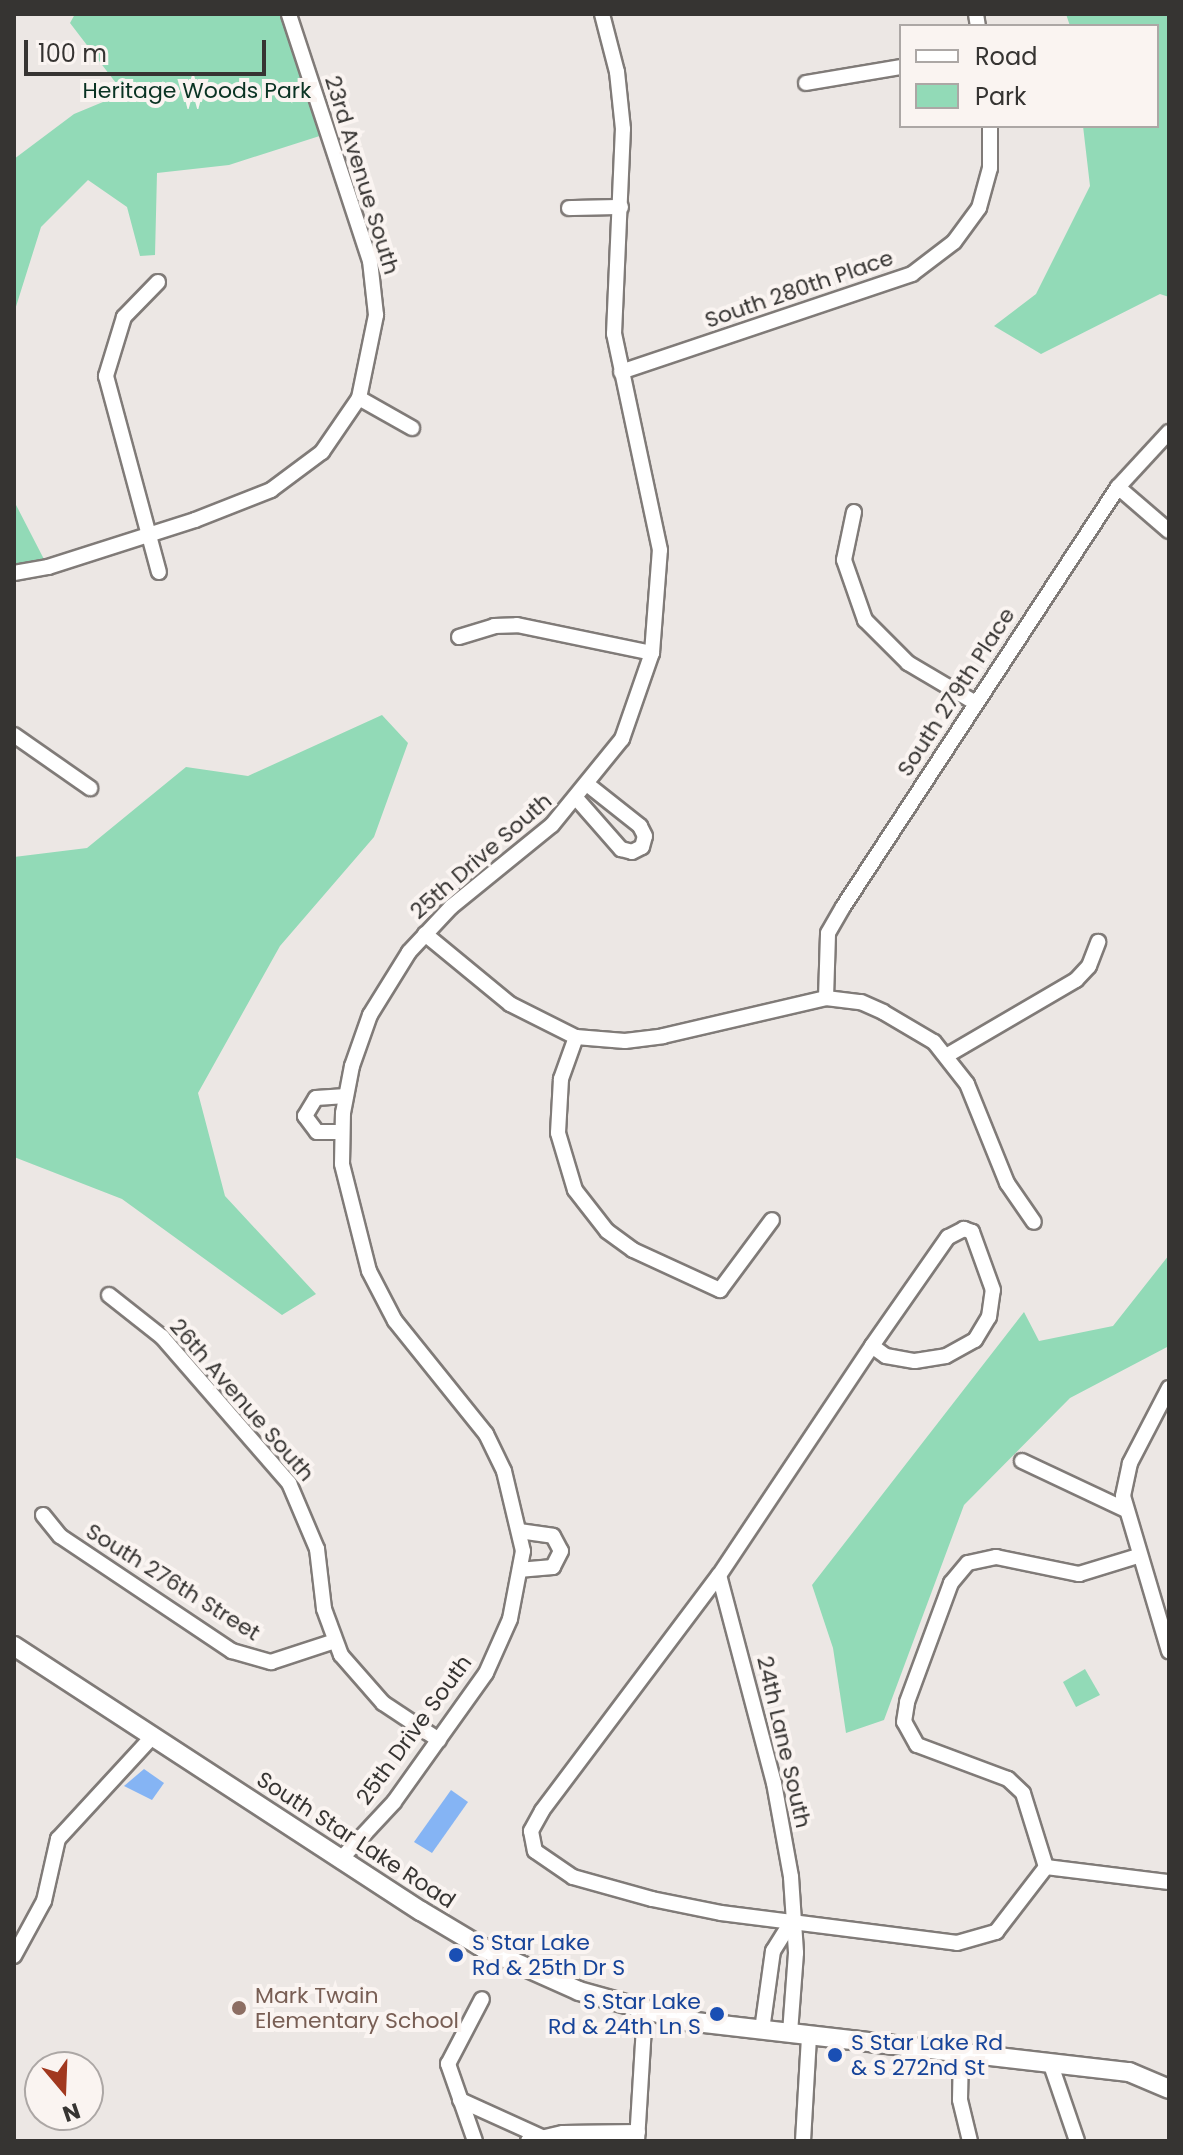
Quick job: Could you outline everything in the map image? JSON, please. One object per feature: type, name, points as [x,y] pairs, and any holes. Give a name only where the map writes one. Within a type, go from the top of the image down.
[{"type":"street","name":"23rd Avenue South","points":[[289,14],[370,261],[376,315],[359,398]]},
{"type":"street","name":"25th Drive South","points":[[340,1860],[394,1802],[486,1673],[510,1619],[521,1570],[519,1531],[504,1471],[486,1434],[395,1321],[369,1271],[347,1198],[342,1132],[346,1096],[370,1015],[425,934],[577,799],[622,739],[652,653],[659,541],[614,334],[623,129],[617,72],[602,14]]},
{"type":"street","points":[[806,83],[899,67]]},
{"type":"street","name":"South 280th Place","points":[[621,372],[912,274],[954,242],[979,208],[990,168],[990,128]]},
{"type":"street","points":[[569,208],[621,207]]},
{"type":"street","points":[[158,282],[124,317],[106,376],[146,535],[159,572]]},
{"type":"street","points":[[14,573],[48,567],[234,508],[299,473],[344,426],[359,398],[412,428]]},
{"type":"street","name":"South 279th Place","points":[[826,998],[828,933],[974,702],[1118,487],[1169,432]]},
{"type":"street","points":[[1118,487],[1169,531]]},
{"type":"street","points":[[854,512],[844,560],[865,620],[908,663],[974,702]]},
{"type":"street","points":[[459,637],[494,626],[517,625],[652,653]]},
{"type":"street","points":[[14,735],[90,788]]},
{"type":"street","points":[[577,799],[621,849],[632,852],[642,847],[645,836],[640,826],[588,785]]},
{"type":"street","points":[[425,934],[510,1004],[576,1037],[625,1041],[663,1036],[826,998],[883,1012],[919,1030],[946,1056],[982,1114],[1014,1197],[1034,1222]]},
{"type":"street","points":[[946,1056],[1076,980],[1089,966],[1098,942]]},
{"type":"street","points":[[576,1037],[561,1079],[558,1133],[575,1190],[607,1231],[633,1250],[720,1290],[772,1220]]},
{"type":"street","points":[[342,1132],[317,1132],[305,1116],[316,1098],[346,1096]]},
{"type":"street","points":[[872,1346],[886,1356],[915,1361],[946,1356],[975,1340],[989,1317],[993,1290],[972,1232],[964,1229],[948,1237],[872,1346],[719,1575],[542,1811],[530,1836],[546,1863],[587,1882],[721,1913],[973,1942],[1007,1921],[1046,1867]]},
{"type":"street","name":"26th Avenue South","points":[[109,1295],[162,1337],[289,1483],[317,1549],[324,1609],[335,1641],[359,1681],[407,1723],[439,1740]]},
{"type":"street","points":[[1169,1388],[1127,1471],[1124,1509],[1169,1651]]},
{"type":"street","points":[[1022,1461],[1124,1509]]},
{"type":"street","name":"South 276th Street","points":[[43,1515],[60,1536],[232,1651],[271,1662],[335,1641]]},
{"type":"street","points":[[519,1531],[553,1536],[561,1551],[553,1567],[521,1570]]},
{"type":"street","points":[[1046,1867],[1023,1793],[1008,1779],[917,1745],[904,1722],[907,1702],[951,1583],[968,1563],[996,1557],[1079,1574],[1138,1556]]},
{"type":"street","name":"24th Lane South","points":[[719,1575],[774,1783],[791,1877],[791,1922],[796,1953],[790,2033]]},
{"type":"street","name":"South Star Lake Road","points":[[14,1646],[340,1860],[527,1971],[645,2012],[809,2036],[1129,2072],[1169,2089]]},
{"type":"street","points":[[14,1956],[44,1901],[58,1839],[152,1737]]},
{"type":"street","points":[[1046,1867],[1169,1882]]},
{"type":"street","name":"24th Lane South","points":[[762,2030],[773,1951],[791,1922]]},
{"type":"street","points":[[475,2141],[448,2064],[482,1999]]},
{"type":"street","points":[[460,2100],[535,2139],[637,2136],[645,2012]]},
{"type":"street","points":[[803,2141],[809,2036]]},
{"type":"street","points":[[961,2052],[960,2100],[970,2141]]},
{"type":"street","points":[[1050,2062],[1077,2141]]},
{"type":"green space","name":"Heritage Woods Park","points":[[75,14],[289,14],[329,133],[229,165],[157,173],[155,255],[140,256],[127,207],[88,180],[41,227],[14,313],[14,159],[74,114],[115,97],[119,87],[70,23]]},
{"type":"green space","points":[[1066,14],[1169,14],[1169,297],[1160,294],[1041,354],[994,326],[1036,294],[1090,186],[1083,128],[1159,128],[1159,24],[1069,24]]},
{"type":"green space","points":[[14,499],[15,503],[48,567],[14,573]]},
{"type":"green space","points":[[382,715],[408,743],[374,837],[280,946],[198,1093],[225,1196],[316,1294],[282,1315],[122,1199],[14,1157],[14,857],[87,848],[186,767],[248,776]]},
{"type":"green space","points":[[1169,1255],[1169,1346],[1070,1398],[964,1505],[884,1720],[846,1733],[833,1648],[812,1585],[1024,1312],[1039,1341],[1113,1326]]},
{"type":"green space","points":[[1085,1669],[1100,1695],[1076,1707],[1063,1682]]},
{"type":"water","points":[[144,1769],[164,1783],[152,1800],[124,1786]]},
{"type":"water","points":[[451,1790],[468,1802],[432,1853],[414,1842]]},
{"type":"place","name":"S Star Lake Rd & 25th Dr S","points":[[456,1955]]},
{"type":"place","name":"Mark Twain Elementary School","points":[[239,2008]]},
{"type":"place","name":"S Star Lake Rd & 24th Ln S","points":[[717,2014]]},
{"type":"place","name":"S Star Lake Rd & S 272nd St","points":[[835,2055]]}]
